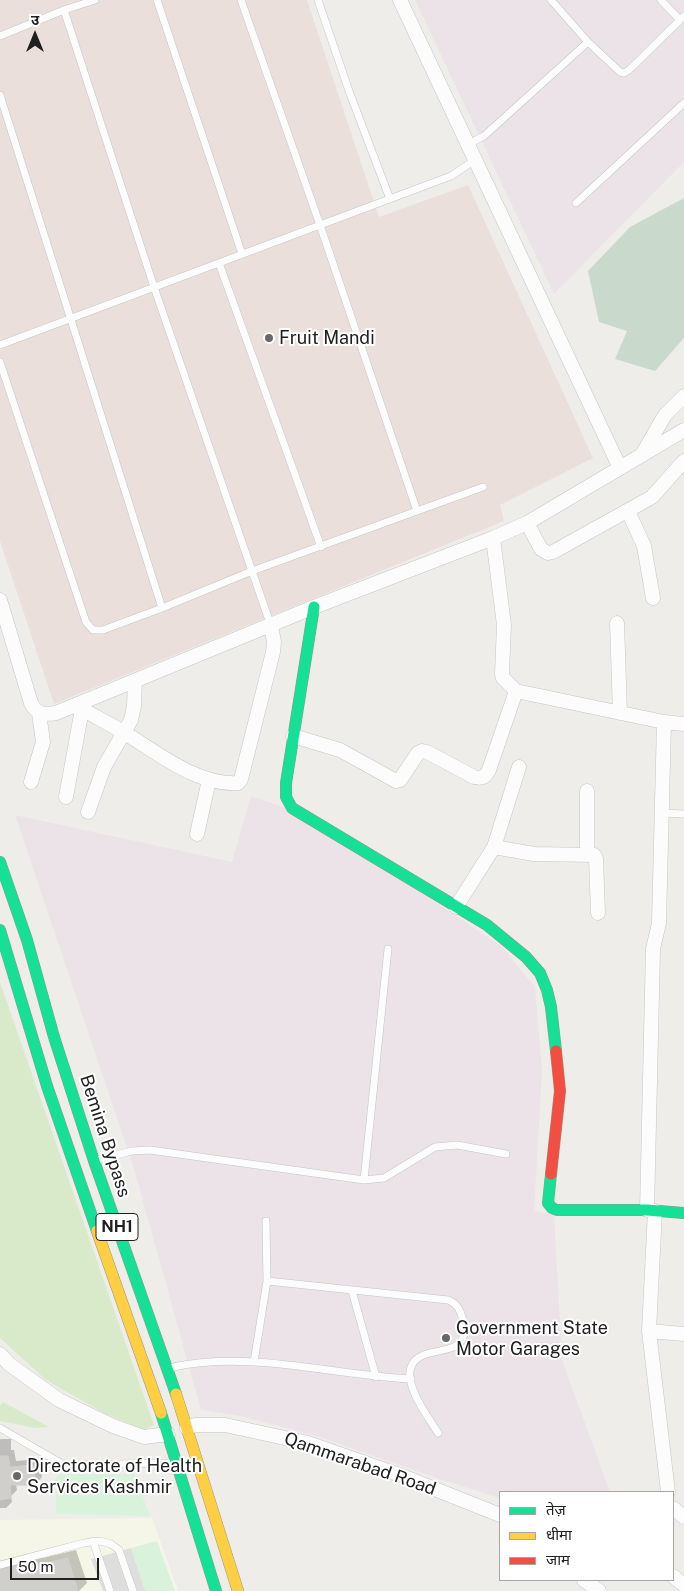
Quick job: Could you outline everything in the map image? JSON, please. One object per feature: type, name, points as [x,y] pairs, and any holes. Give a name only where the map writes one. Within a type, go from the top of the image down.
[{"type":"main road","points":[[314,608],[286,783],[286,797],[292,808],[486,925],[526,956],[540,973],[547,990],[560,1091],[548,1203],[550,1206],[558,1210],[651,1210],[684,1213]]},
{"type":"main road","name":"Bemina Bypass","points":[[0,862],[94,1161],[168,1368],[238,1591]]},
{"type":"main road","name":"Bemina Bypass","points":[[0,930],[46,1086],[168,1434],[216,1591]]},
{"type":"street","points":[[400,0],[620,468]]},
{"type":"street","points":[[641,456],[665,415],[684,396]]},
{"type":"street","points":[[0,600],[31,703],[39,713],[47,715],[56,713],[79,707],[314,608],[527,523],[684,430]]},
{"type":"street","points":[[527,523],[541,549],[548,553],[564,547],[659,491],[684,461]]},
{"type":"street","points":[[628,511],[644,546],[652,598]]},
{"type":"street","points":[[493,538],[504,625],[502,674],[516,691],[664,722],[684,724]]},
{"type":"street","points":[[617,622],[620,712]]},
{"type":"street","points":[[79,707],[124,732],[164,758],[209,780],[238,784],[241,779],[273,652],[274,642],[271,626]]},
{"type":"street","points":[[88,812],[95,787],[104,767],[131,720],[134,706],[135,682]]},
{"type":"street","points":[[293,736],[340,750],[396,781],[400,780],[418,753],[422,751],[480,779],[485,777],[489,770],[516,691]]},
{"type":"street","points":[[66,797],[79,707]]},
{"type":"street","points":[[31,782],[43,742],[39,713]]},
{"type":"street","points":[[664,722],[659,923],[653,949],[650,1331],[668,1491]]},
{"type":"street","points":[[456,907],[494,847],[519,767]]},
{"type":"street","points":[[197,834],[209,780]]},
{"type":"street","points":[[587,790],[587,855]]},
{"type":"street","points":[[494,847],[557,856],[594,855],[596,859],[598,913]]},
{"type":"street","points":[[650,1331],[684,1334]]},
{"type":"street","points":[[0,1354],[9,1364],[59,1400],[113,1426],[144,1437],[168,1434]]},
{"type":"street","name":"Qammarabad Road","points":[[187,1428],[195,1425],[225,1425],[308,1443],[397,1474],[499,1515]]},
{"type":"street","points":[[674,1508],[684,1517]]},
{"type":"street","points":[[674,1577],[684,1585]]},
{"type":"street","points":[[585,1581],[599,1591]]},
{"type":"lane","points":[[0,36],[64,10],[95,0]]},
{"type":"lane","points":[[157,0],[242,254]]},
{"type":"lane","points":[[241,0],[417,511]]},
{"type":"lane","points":[[318,0],[349,91],[390,199]]},
{"type":"lane","points":[[551,0],[588,42],[620,72],[629,70],[682,18],[661,0]]},
{"type":"lane","points":[[64,10],[154,287],[271,626]]},
{"type":"lane","points":[[468,144],[484,136],[588,42]]},
{"type":"lane","points":[[0,95],[162,608]]},
{"type":"lane","points":[[576,203],[684,103]]},
{"type":"lane","points":[[0,345],[451,176],[475,160]]},
{"type":"lane","points":[[219,263],[321,547]]},
{"type":"lane","points":[[0,362],[86,622],[92,630],[103,630],[252,571],[483,486]]},
{"type":"lane","points":[[662,813],[684,814]]},
{"type":"lane","points":[[364,1180],[388,949]]},
{"type":"lane","points":[[94,1161],[132,1151],[150,1150],[364,1180],[384,1178],[436,1147],[457,1145],[506,1154]]},
{"type":"lane","points":[[254,1362],[266,1281],[266,1221]]},
{"type":"lane","points":[[266,1281],[448,1300],[458,1307],[465,1333],[463,1340],[457,1346],[425,1356],[415,1362],[410,1369],[416,1397],[438,1434]]},
{"type":"lane","points":[[352,1291],[376,1377]]},
{"type":"lane","points":[[168,1368],[198,1362],[254,1362],[376,1377],[411,1379]]},
{"type":"lane","points":[[0,1428],[64,1465],[176,1463]]},
{"type":"lane","points":[[0,1565],[93,1541],[100,1541],[111,1544],[120,1550],[133,1591]]},
{"type":"lane","points":[[93,1541],[110,1591]]},
{"type":"shaded area","name":"Fruit Mandi","points":[[0,0],[307,0],[379,217],[468,185],[593,458],[500,505],[504,521],[54,704],[0,541]]},
{"type":"shaded area","points":[[415,0],[684,0],[684,162],[554,294]]},
{"type":"shaded area","points":[[251,796],[303,814],[501,946],[535,987],[542,1070],[534,1211],[554,1214],[562,1360],[610,1491],[499,1491],[499,1498],[320,1437],[241,1416],[201,1410],[133,1165],[15,815],[232,862]]},
{"type":"shaded area","points":[[152,1518],[178,1591],[0,1591],[0,1520]]},
{"type":"shaded area","points":[[131,1548],[145,1591],[103,1591],[91,1559]]},
{"type":"green space","points":[[684,198],[684,338],[655,371],[615,359],[627,331],[599,322],[588,271],[630,227]]},
{"type":"green space","points":[[0,982],[154,1425],[144,1430],[104,1413],[46,1380],[0,1338]]},
{"type":"green space","points":[[3,1402],[49,1427],[35,1428],[0,1421],[0,1406]]},
{"type":"green space","points":[[59,1474],[134,1474],[150,1516],[56,1514],[56,1479]]},
{"type":"green space","points":[[157,1541],[175,1591],[145,1591],[131,1548]]},
{"type":"building","name":"Directorate of Health Services Kashmir","points":[[0,1456],[8,1456],[10,1467],[33,1465],[36,1485],[10,1485],[11,1498],[0,1500]]},
{"type":"building","points":[[68,1558],[78,1591],[0,1591],[0,1570],[32,1562],[34,1566]]},
{"type":"traffic: fast","points":[[314,607],[286,783],[286,797],[292,808],[487,925],[526,957],[540,973],[547,990],[556,1051]]},
{"type":"traffic: fast","points":[[0,862],[27,940],[54,1037],[94,1161],[176,1394]]},
{"type":"traffic: fast","points":[[0,930],[47,1086],[97,1231]]},
{"type":"traffic: fast","points":[[551,1174],[548,1203],[557,1210],[647,1210],[684,1213]]},
{"type":"traffic: fast","points":[[161,1413],[216,1591]]},
{"type":"traffic: slow","points":[[97,1231],[161,1413]]},
{"type":"traffic: slow","points":[[176,1394],[238,1591]]},
{"type":"traffic: jam","points":[[551,1174],[560,1091],[556,1051]]},
{"type":"place","name":"Fruit Mandi","points":[[269,338]]},
{"type":"place","name":"Government State Motor Garages","points":[[446,1338]]},
{"type":"place","name":"Directorate of Health Services Kashmir","points":[[17,1476]]}]
